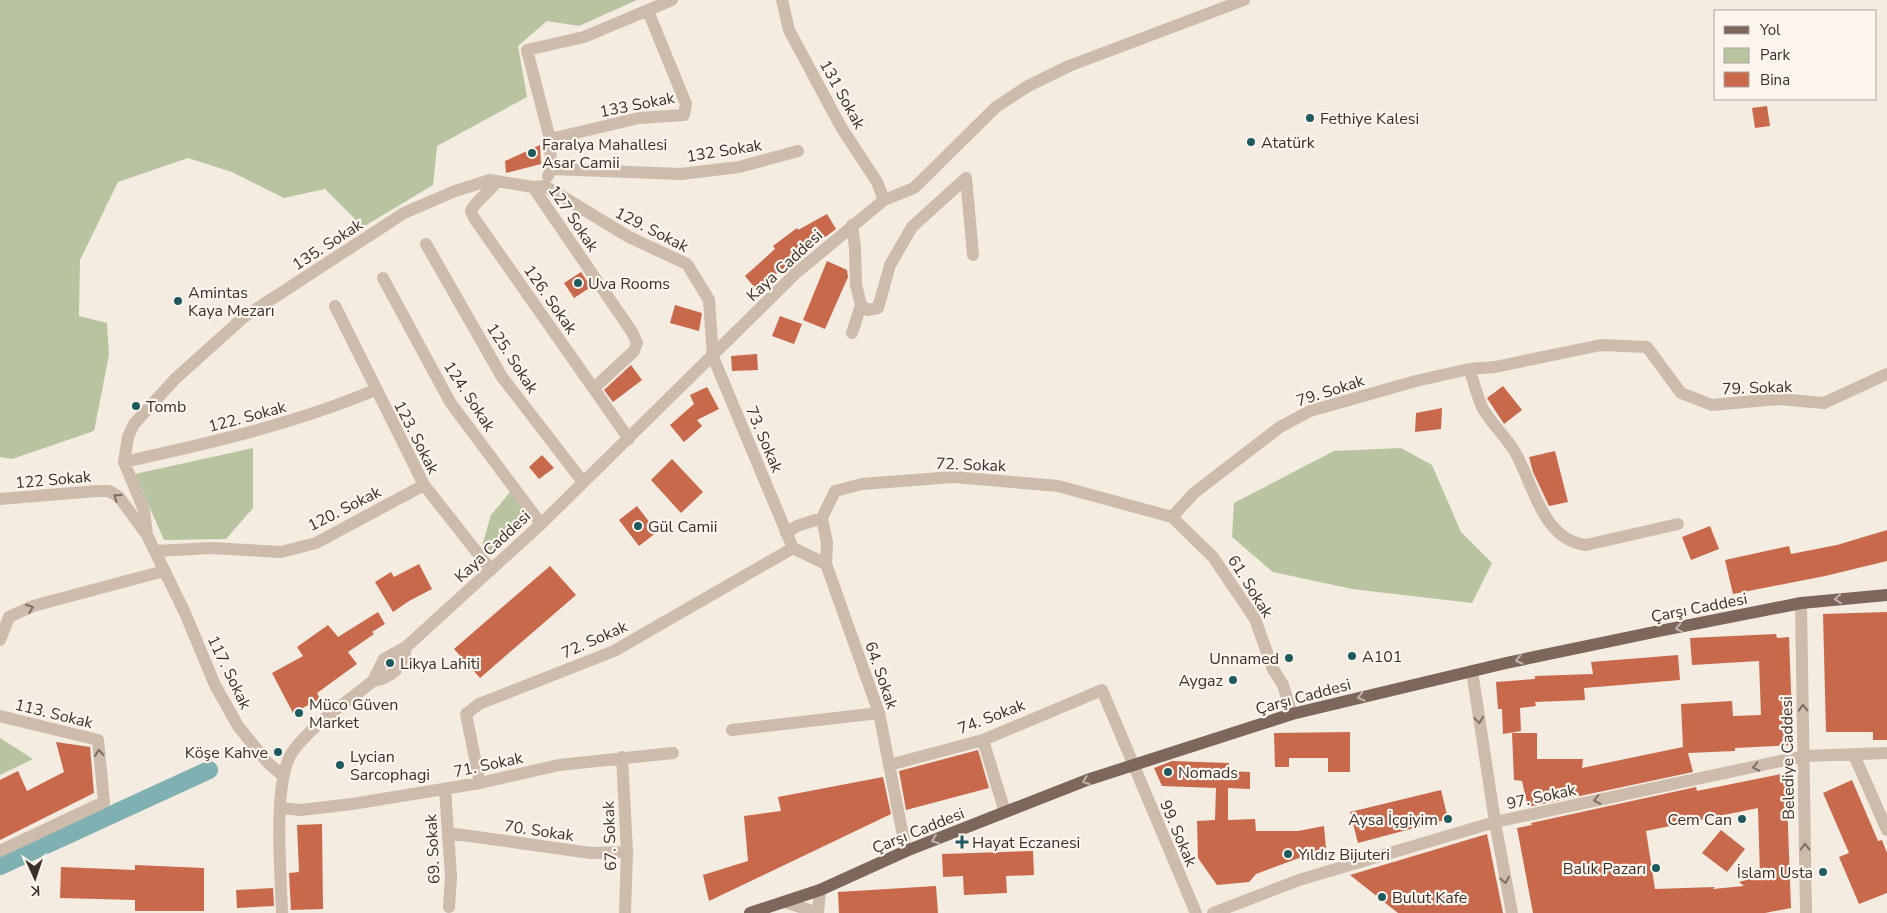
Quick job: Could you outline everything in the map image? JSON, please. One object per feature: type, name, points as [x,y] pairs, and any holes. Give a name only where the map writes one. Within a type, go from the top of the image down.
[{"type":"main road","name":"Çarşı Caddesi","points":[[750,913],[820,890],[906,851],[1132,765],[1292,714],[1472,671],[1801,603],[1887,595]]},
{"type":"street","points":[[539,186],[550,169],[550,139],[527,50],[584,37],[672,0]]},
{"type":"street","name":"131 Sokak","points":[[782,0],[790,30],[841,127],[877,182],[884,200]]},
{"type":"street","name":"Kaya Caddesi","points":[[282,913],[280,808],[283,776],[292,753],[311,730],[373,681],[384,679],[395,672],[405,658],[406,647],[541,524],[713,357],[796,273],[884,200],[914,188],[996,107],[1028,86],[1069,66],[1244,0]]},
{"type":"street","name":"133 Sokak","points":[[550,139],[639,118],[684,115],[686,104],[648,11]]},
{"type":"street","name":"132 Sokak","points":[[550,169],[681,174],[740,167],[798,150]]},
{"type":"street","points":[[861,305],[868,310],[878,308],[890,265],[912,227],[966,178],[974,255]]},
{"type":"street","name":"135. Sokak","points":[[124,462],[128,437],[134,424],[175,379],[244,317],[404,213],[455,191],[490,180],[539,186]]},
{"type":"street","name":"126. Sokak","points":[[497,181],[489,193],[474,205],[471,211],[474,218],[629,439]]},
{"type":"street","name":"127 Sokak","points":[[539,186],[632,332],[637,343],[634,352],[594,388]]},
{"type":"street","name":"129. Sokak","points":[[539,186],[628,237],[687,264],[709,300],[713,357]]},
{"type":"street","points":[[852,225],[856,248],[856,285],[861,305],[852,333]]},
{"type":"street","name":"125. Sokak","points":[[426,244],[502,377],[583,482]]},
{"type":"street","name":"124. Sokak","points":[[383,278],[450,402],[541,524]]},
{"type":"street","name":"123. Sokak","points":[[335,306],[375,390],[424,485],[491,570]]},
{"type":"street","name":"79. Sokak","points":[[1172,517],[1194,493],[1272,433],[1310,411],[1469,368],[1495,367],[1601,345],[1647,347],[1681,393],[1712,405],[1778,399],[1824,403],[1887,374]]},
{"type":"street","name":"73. Sokak","points":[[713,357],[786,533]]},
{"type":"street","points":[[1469,368],[1482,408],[1515,451],[1550,523],[1565,538],[1574,544],[1586,545],[1678,524]]},
{"type":"street","name":"122. Sokak","points":[[124,462],[256,432],[337,406],[375,390]]},
{"type":"street","points":[[124,462],[144,510],[147,535]]},
{"type":"street","name":"72. Sokak","points":[[822,518],[835,491],[862,484],[954,477],[1058,486],[1172,517]]},
{"type":"street","name":"120. Sokak","points":[[156,551],[211,548],[281,552],[316,543],[424,485]]},
{"type":"street","name":"122 Sokak","points":[[0,499],[109,491],[119,497],[129,507],[156,551]]},
{"type":"street","name":"61. Sokak","points":[[1172,517],[1213,557],[1255,619],[1274,669],[1283,685],[1292,714]]},
{"type":"street","points":[[822,518],[827,543],[826,564],[792,548],[786,533],[797,526],[822,518]]},
{"type":"street","name":"72. Sokak","points":[[480,783],[466,714],[479,704],[614,651],[792,548]]},
{"type":"street","name":"117. Sokak","points":[[156,551],[185,613],[215,685],[238,726],[267,762],[283,776]]},
{"type":"street","name":"64. Sokak","points":[[826,564],[879,712],[906,851]]},
{"type":"street","points":[[0,640],[9,616],[33,606],[164,571]]},
{"type":"street","name":"Belediye Caddesi","points":[[1801,603],[1806,913]]},
{"type":"street","points":[[1472,671],[1494,822],[1512,913]]},
{"type":"street","name":"74. Sokak","points":[[889,765],[983,740],[1102,690]]},
{"type":"street","name":"99. Sokak","points":[[1102,690],[1196,913]]},
{"type":"street","points":[[732,730],[879,712]]},
{"type":"street","name":"113. Sokak","points":[[0,716],[98,740],[104,802],[0,851]]},
{"type":"street","points":[[983,740],[1005,812]]},
{"type":"street","name":"71. Sokak","points":[[280,808],[301,810],[343,805],[480,783],[559,765],[673,753]]},
{"type":"street","name":"97. Sokak","points":[[1212,913],[1299,880],[1494,822],[1804,756],[1887,754]]},
{"type":"street","points":[[1854,755],[1887,830]]},
{"type":"street","name":"67. Sokak","points":[[622,757],[627,852],[625,913]]},
{"type":"street","name":"69. Sokak","points":[[445,789],[451,877],[449,906]]},
{"type":"street","name":"70. Sokak","points":[[448,834],[591,853],[627,852]]},
{"type":"street","points":[[785,902],[818,913],[820,890]]},
{"type":"green space","points":[[0,0],[637,0],[579,26],[547,21],[518,46],[527,97],[437,146],[433,185],[363,227],[325,189],[284,198],[232,172],[188,158],[118,182],[80,260],[79,316],[107,323],[109,355],[94,431],[12,459],[0,457]]},
{"type":"green space","points":[[253,448],[253,508],[226,539],[164,540],[135,474]]},
{"type":"green space","points":[[1401,448],[1432,465],[1461,532],[1492,563],[1472,603],[1352,589],[1273,572],[1232,537],[1234,503],[1334,451]]},
{"type":"green space","points":[[510,492],[531,518],[491,554],[482,546],[491,515]]},
{"type":"green space","points":[[0,738],[33,759],[0,775]]},
{"type":"building","points":[[1767,106],[1770,126],[1755,128],[1752,108]]},
{"type":"building","name":"Faralya Mahallesi Asar Camii","points":[[540,145],[541,164],[506,173],[505,161]]},
{"type":"building","points":[[827,214],[836,229],[772,277],[775,281],[760,294],[745,276],[775,249],[773,246],[797,228],[798,230]]},
{"type":"building","points":[[827,261],[847,270],[848,277],[825,329],[803,320]]},
{"type":"building","points":[[581,272],[591,287],[574,298],[564,283]]},
{"type":"building","points":[[675,305],[702,313],[699,331],[670,323]]},
{"type":"building","points":[[780,316],[802,324],[794,344],[772,336]]},
{"type":"building","points":[[757,354],[758,370],[732,371],[731,356]]},
{"type":"building","points":[[631,365],[642,380],[613,402],[604,390]]},
{"type":"building","points":[[1503,386],[1522,410],[1504,424],[1487,398]]},
{"type":"building","points":[[707,387],[719,409],[697,420],[702,426],[684,442],[670,425],[694,404],[690,395]]},
{"type":"building","points":[[1442,408],[1441,429],[1415,432],[1416,413]]},
{"type":"building","points":[[1555,451],[1568,502],[1549,506],[1533,472],[1529,457]]},
{"type":"building","points":[[542,455],[554,468],[539,479],[529,467]]},
{"type":"building","points":[[672,459],[703,492],[681,513],[651,480]]},
{"type":"building","name":"Gül Camii","points":[[637,506],[657,532],[639,546],[619,520]]},
{"type":"building","points":[[1710,526],[1719,549],[1691,560],[1682,537]]},
{"type":"building","points":[[1887,530],[1887,561],[1825,576],[1733,594],[1725,560],[1789,546],[1791,554],[1837,545]]},
{"type":"building","points":[[419,564],[432,589],[393,612],[375,582],[391,572],[394,577]]},
{"type":"building","points":[[550,566],[576,595],[480,678],[454,649]]},
{"type":"building","points":[[378,612],[385,624],[348,652],[357,664],[317,693],[320,699],[293,713],[272,673],[303,656],[297,647],[328,625],[338,637]]},
{"type":"building","points":[[1887,612],[1887,740],[1873,740],[1873,732],[1826,732],[1823,614]]},
{"type":"building","points":[[1776,634],[1777,638],[1789,637],[1793,745],[1735,748],[1735,751],[1688,753],[1693,772],[1528,807],[1522,781],[1514,780],[1512,733],[1537,733],[1537,759],[1583,759],[1582,768],[1683,747],[1681,704],[1732,701],[1733,716],[1761,715],[1759,661],[1692,665],[1690,638]]},
{"type":"building","points":[[1678,655],[1680,680],[1584,688],[1585,700],[1535,702],[1536,706],[1520,708],[1521,731],[1503,734],[1502,709],[1498,709],[1496,682],[1535,679],[1535,676],[1593,674],[1591,662]]},
{"type":"building","points":[[1350,732],[1350,772],[1328,772],[1328,758],[1289,758],[1289,767],[1275,767],[1274,733]]},
{"type":"building","points":[[56,742],[90,747],[94,793],[0,840],[0,780],[18,771],[27,791],[64,772]]},
{"type":"building","points":[[978,750],[989,788],[906,810],[899,771]]},
{"type":"building","points":[[1172,761],[1229,763],[1229,771],[1250,772],[1250,789],[1228,788],[1228,820],[1255,819],[1256,831],[1298,831],[1324,826],[1326,848],[1256,874],[1249,882],[1217,885],[1198,858],[1197,821],[1215,820],[1216,788],[1162,786],[1154,768]]},
{"type":"building","points":[[1786,773],[1791,908],[1765,913],[1533,913],[1517,828],[1532,825],[1531,823],[1696,787],[1697,791]],"holes":[[[1758,808],[1760,876],[1739,882],[1744,886],[1713,889],[1715,887],[1655,889],[1646,831]]]},
{"type":"building","points":[[883,777],[891,814],[709,901],[703,875],[748,861],[744,816],[781,811],[778,797]]},
{"type":"building","points":[[1852,780],[1878,841],[1882,840],[1887,853],[1887,893],[1859,904],[1839,857],[1849,853],[1823,793]]},
{"type":"building","points":[[1441,790],[1448,819],[1358,843],[1350,812]]},
{"type":"building","points":[[322,824],[323,909],[291,910],[289,873],[299,872],[297,825]]},
{"type":"building","points":[[1721,830],[1745,849],[1727,872],[1702,853]]},
{"type":"building","points":[[1487,834],[1503,913],[1398,913],[1350,875]]},
{"type":"building","points":[[1033,851],[1034,875],[1006,876],[1007,893],[964,895],[963,876],[943,877],[942,854]]},
{"type":"building","points":[[135,865],[204,868],[204,911],[135,911],[135,900],[60,898],[61,867],[135,870]]},
{"type":"building","points":[[936,886],[938,913],[839,913],[838,892]]},
{"type":"building","points":[[273,888],[274,906],[237,908],[236,890]]},
{"type":"waterway","points":[[0,866],[209,770]]},
{"type":"place","name":"Fethiye Kalesi","points":[[1310,118]]},
{"type":"place","name":"Atatürk","points":[[1251,142]]},
{"type":"place","name":"Faralya Mahallesi Asar Camii","points":[[532,153]]},
{"type":"place","name":"Uva Rooms","points":[[578,283]]},
{"type":"place","name":"Amintas Kaya Mezarı","points":[[178,301]]},
{"type":"place","name":"Tomb","points":[[136,406]]},
{"type":"place","name":"Gül Camii","points":[[638,526]]},
{"type":"place","name":"A101","points":[[1352,656]]},
{"type":"place","name":"Unnamed","points":[[1289,658]]},
{"type":"place","name":"Likya Lahiti","points":[[390,663]]},
{"type":"place","name":"Aygaz","points":[[1233,680]]},
{"type":"place","name":"Müco Güven Market","points":[[299,713]]},
{"type":"place","name":"Köşe Kahve","points":[[278,752]]},
{"type":"place","name":"Lycian Sarcophagi","points":[[340,765]]},
{"type":"place","name":"Nomads","points":[[1168,772]]},
{"type":"place","name":"Aysa İçgiyim","points":[[1448,819]]},
{"type":"place","name":"Cem Can","points":[[1742,819]]},
{"type":"place","name":"Hayat Eczanesi","points":[[962,842]]},
{"type":"place","name":"Yıldız Bijuteri","points":[[1288,854]]},
{"type":"place","name":"Balık Pazarı","points":[[1656,868]]},
{"type":"place","name":"İslam Usta","points":[[1823,872]]},
{"type":"place","name":"Bulut Kafe","points":[[1382,897]]}]
